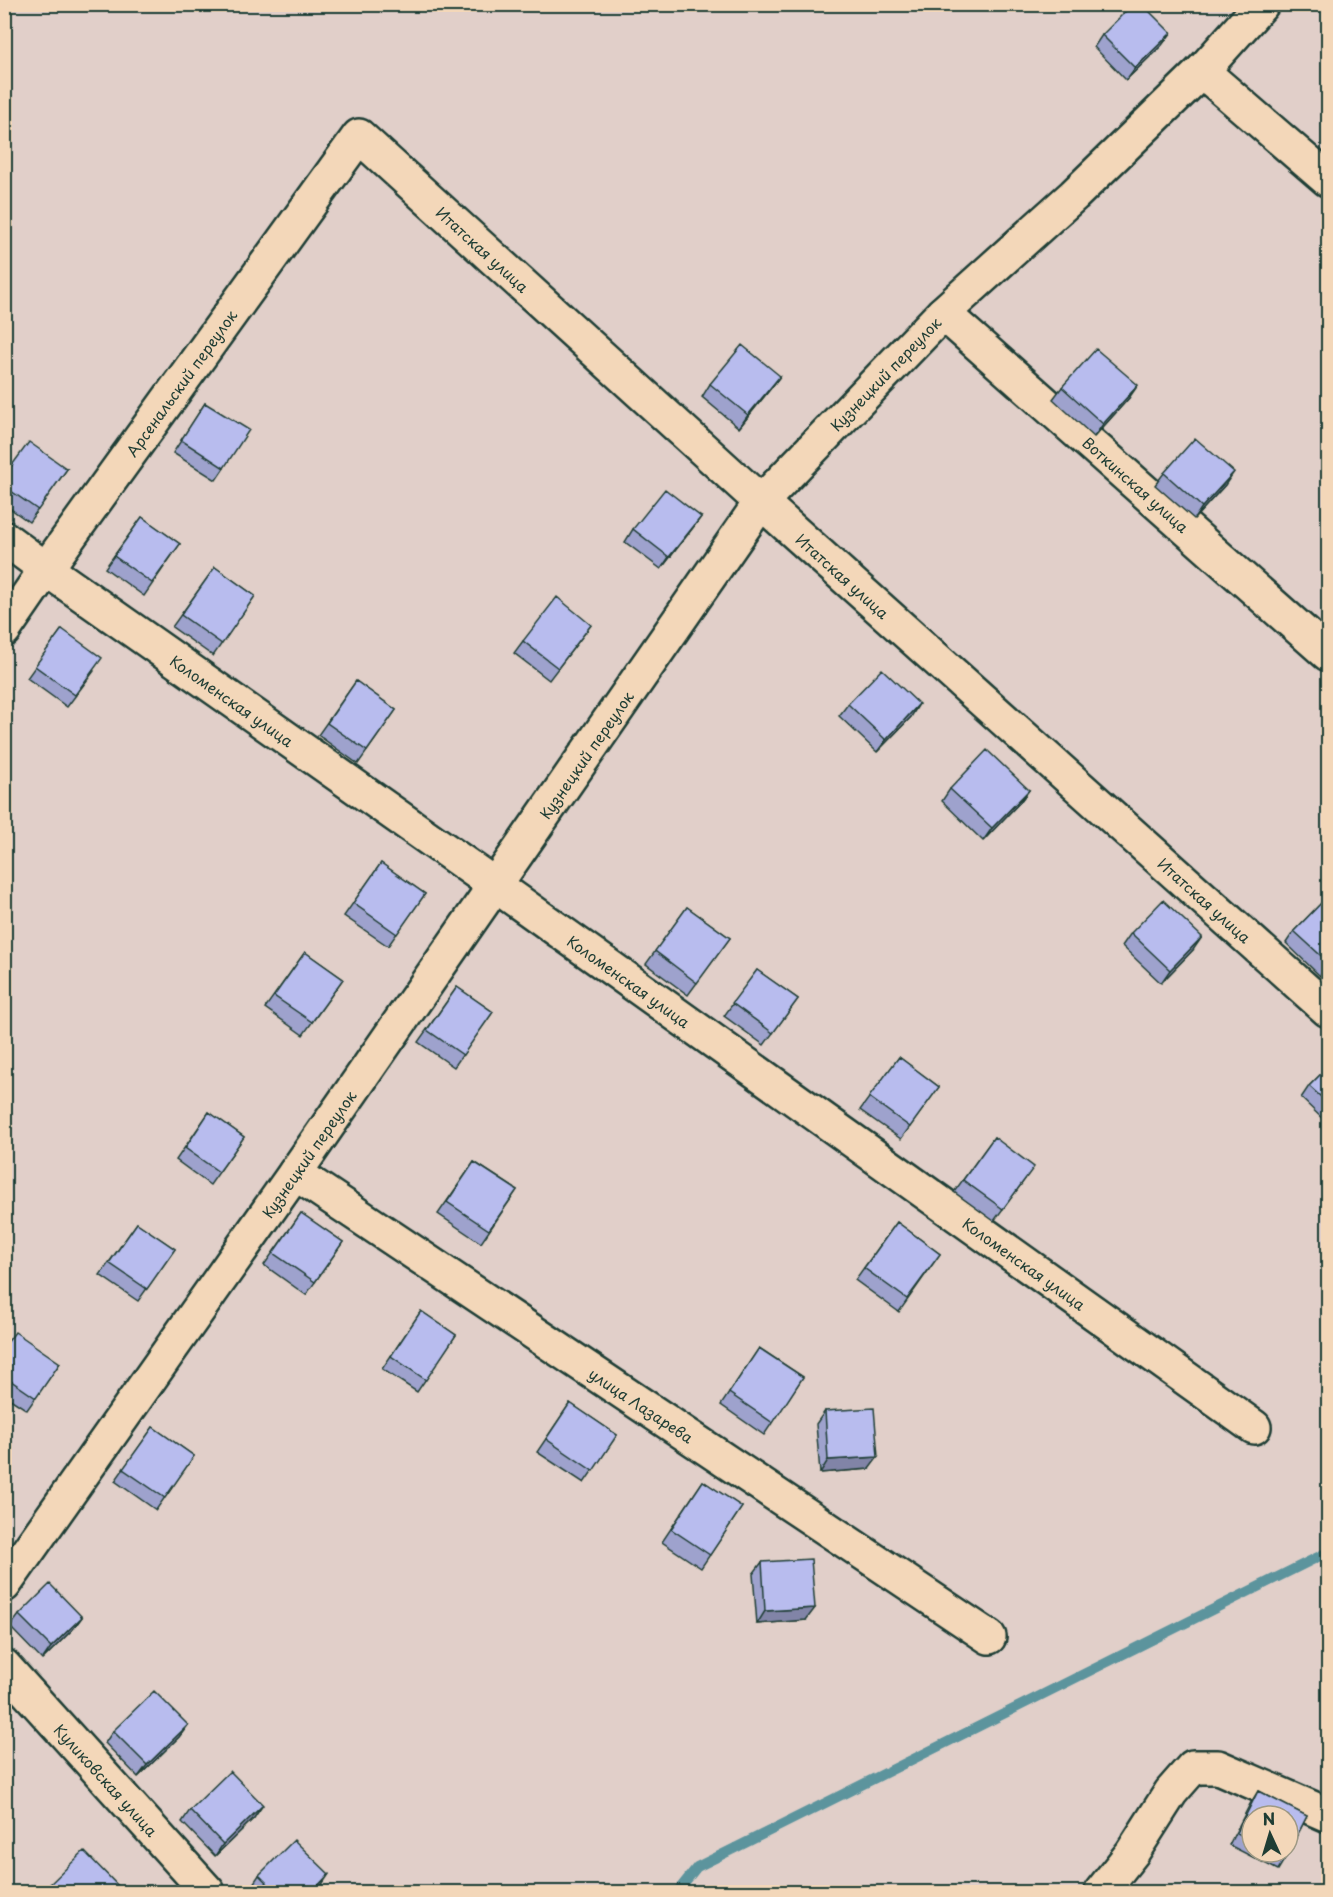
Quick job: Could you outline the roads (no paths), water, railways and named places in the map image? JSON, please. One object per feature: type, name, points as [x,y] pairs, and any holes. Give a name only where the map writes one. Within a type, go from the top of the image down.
[{"type":"street","name":"Кузнецкий переулок","points":[[4,1585],[295,1173],[761,502],[943,313],[1074,195],[1203,71],[1262,4]]},
{"type":"street","points":[[1203,71],[1329,180]]},
{"type":"street","name":"Итатская улица","points":[[359,136],[761,502],[1329,1010]]},
{"type":"street","name":"Арсенальский переулок","points":[[4,630],[359,136]]},
{"type":"street","name":"Воткинская улица","points":[[943,313],[1325,643]]},
{"type":"street","name":"Коломенская улица","points":[[4,538],[1254,1427]]},
{"type":"street","name":"улица Лазарева","points":[[295,1173],[988,1637]]},
{"type":"street","name":"Куликовская улица","points":[[4,1666],[208,1893]]},
{"type":"street","points":[[1101,1893],[1132,1853],[1171,1792],[1193,1767],[1218,1767],[1329,1815]]},
{"type":"waterway","points":[[677,1892],[697,1867],[1328,1552]]}]
